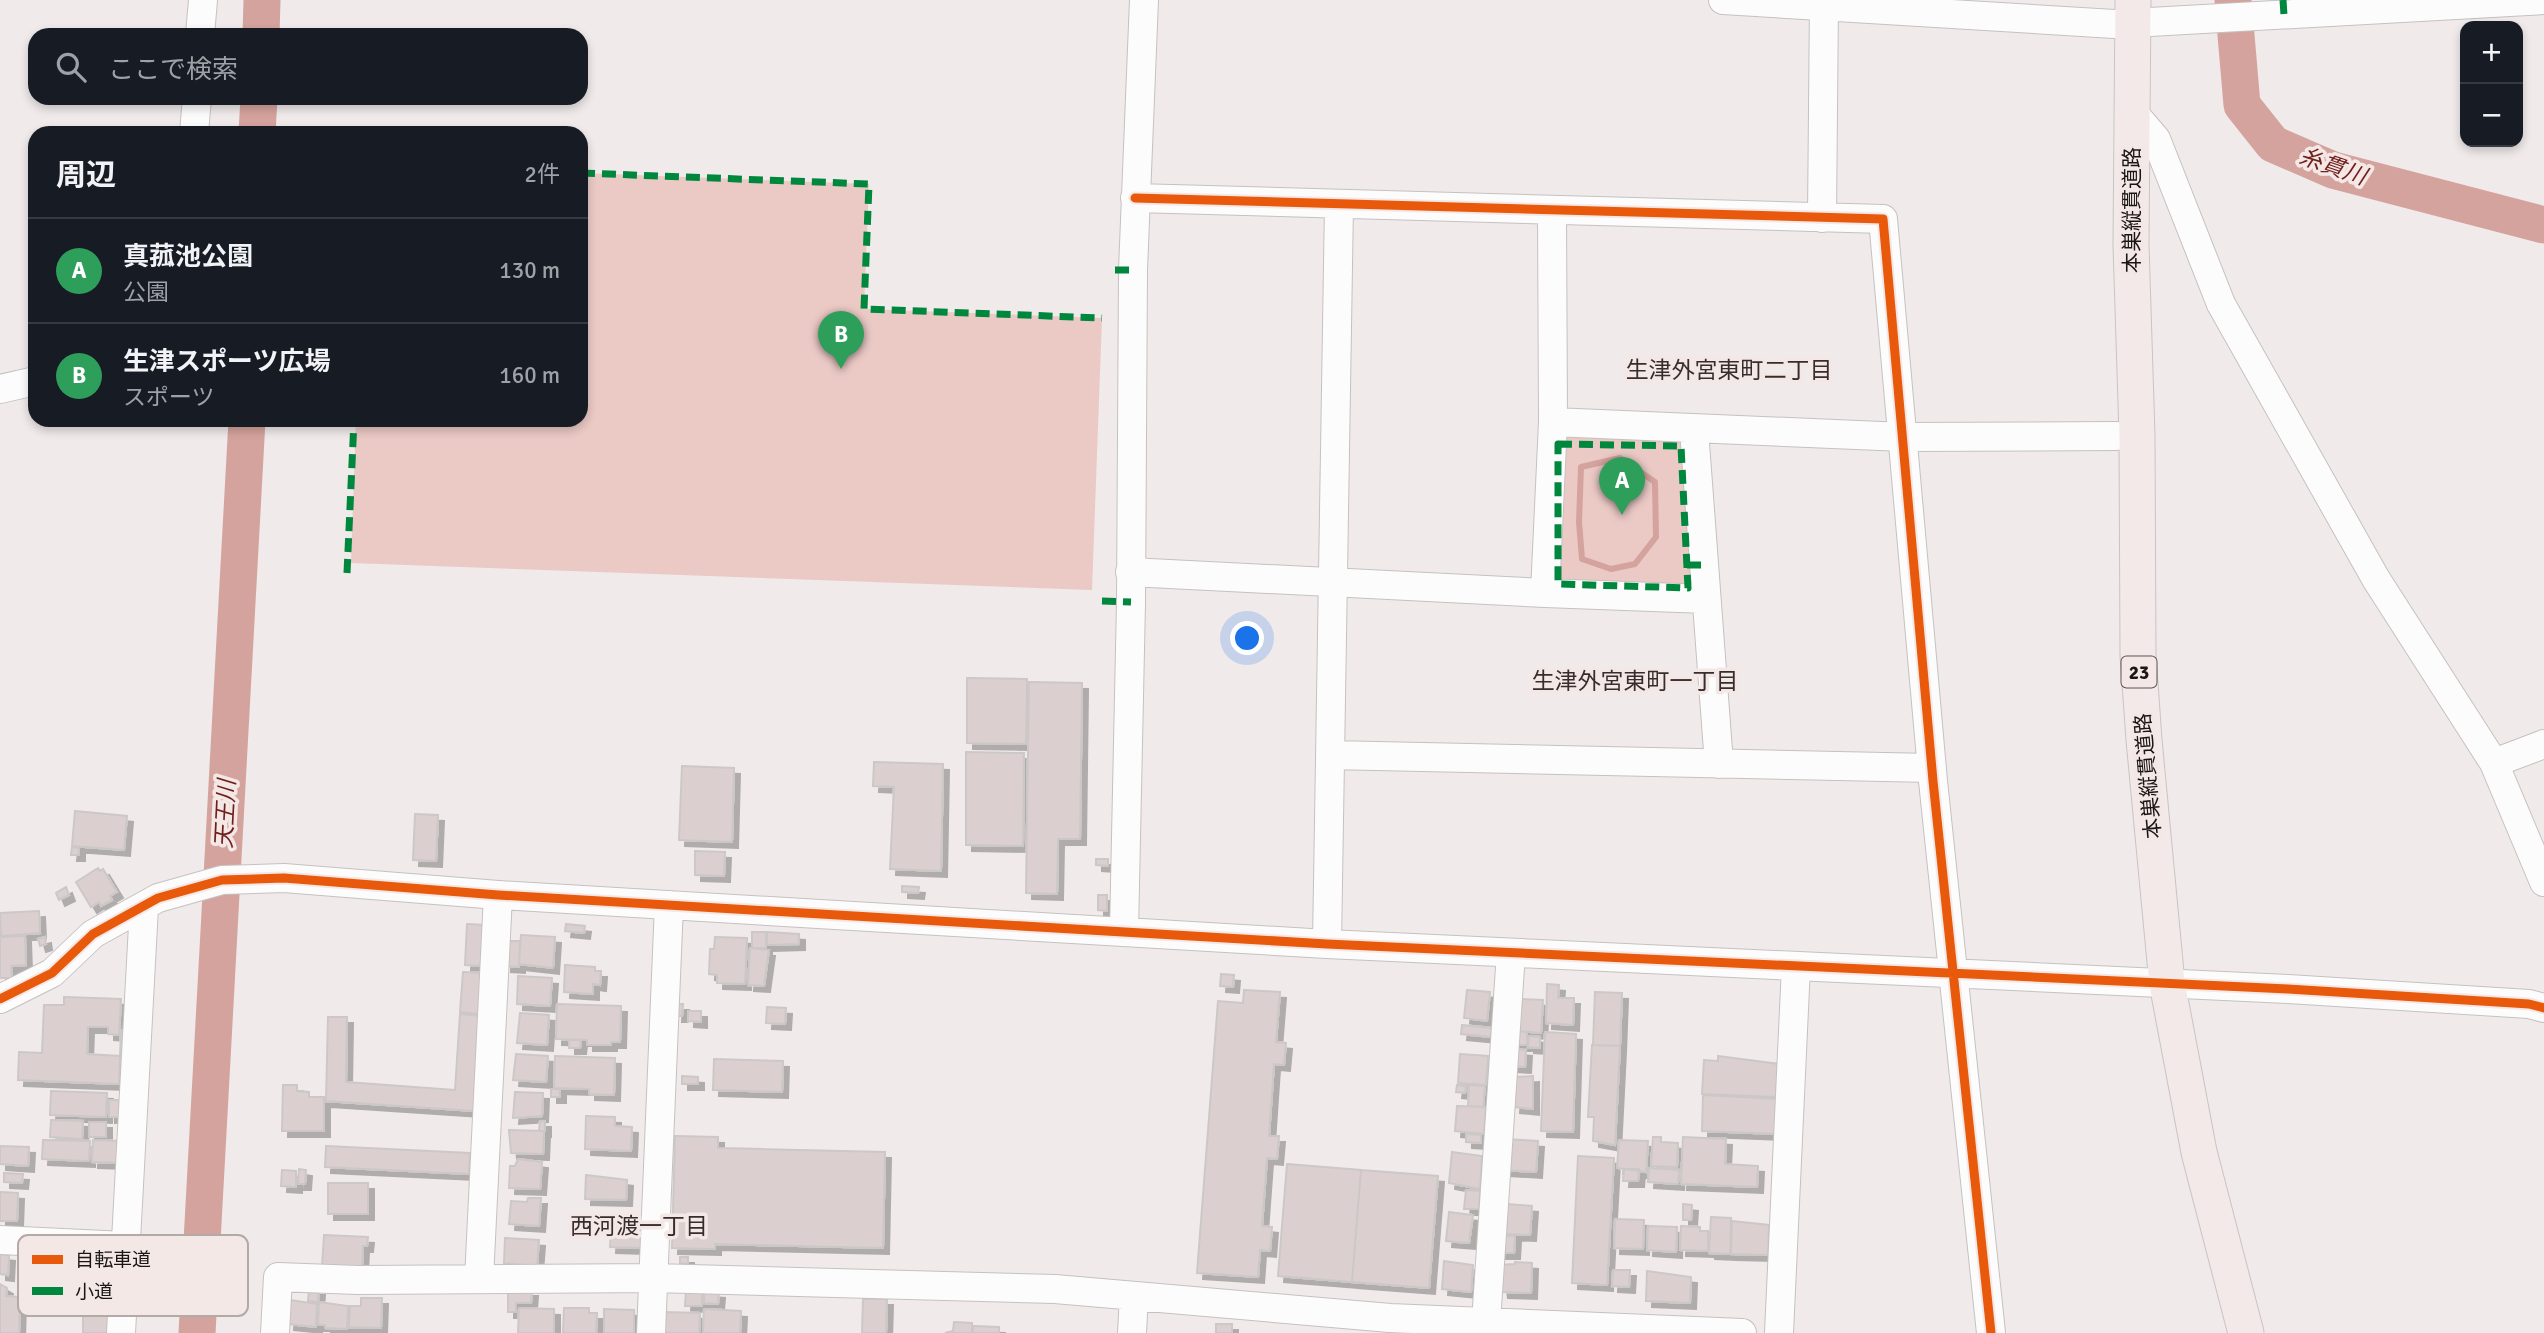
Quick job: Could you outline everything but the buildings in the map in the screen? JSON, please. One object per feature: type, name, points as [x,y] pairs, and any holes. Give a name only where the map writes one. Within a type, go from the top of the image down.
[{"type":"main road","name":"本巣縦貫道路","points":[[2124,12],[2132,111],[2131,245],[2137,435],[2138,655],[2157,983],[2246,1333]]},
{"type":"main road","name":"本巣縦貫道路","points":[[2124,12],[2109,246],[2116,436],[2117,655],[2181,1167],[2225,1333]]},
{"type":"street","points":[[200,28],[202,0]]},
{"type":"street","points":[[1124,932],[1135,198],[1144,0]]},
{"type":"street","points":[[1723,0],[2124,12],[2209,18],[2544,1]]},
{"type":"street","points":[[1822,218],[1824,3]]},
{"type":"street","points":[[195,126],[196,105]]},
{"type":"street","points":[[2132,111],[2156,139],[2200,256],[2228,316],[2376,579],[2494,763],[2544,882]]},
{"type":"street","points":[[1135,198],[1552,212],[1883,219],[1932,768],[1991,1333]]},
{"type":"street","points":[[1327,944],[1339,204]]},
{"type":"street","points":[[1545,593],[1553,422],[1552,212]]},
{"type":"street","points":[[0,389],[28,383]]},
{"type":"street","points":[[1553,422],[1904,438],[2116,436]]},
{"type":"street","points":[[1694,430],[1718,764]]},
{"type":"street","points":[[1130,572],[1706,599]]},
{"type":"street","points":[[2494,763],[2544,744]]},
{"type":"street","points":[[1330,755],[1932,768]]},
{"type":"street","points":[[0,999],[52,973],[93,934],[151,902],[222,880],[284,878],[498,895],[1327,944],[2157,983],[2529,1004],[2544,1008]]},
{"type":"street","points":[[478,1279],[498,895]]},
{"type":"street","points":[[126,1235],[151,902]]},
{"type":"street","points":[[651,1333],[669,905]]},
{"type":"street","points":[[1486,1322],[1511,953]]},
{"type":"street","points":[[1779,1333],[1796,966]]},
{"type":"street","points":[[0,1240],[18,1241]]},
{"type":"street","points":[[275,1333],[278,1277],[358,1280],[653,1278],[1055,1289],[1390,1326],[1486,1322],[1742,1333]]},
{"type":"street","points":[[1132,1333],[1134,1296]]},
{"type":"shaded area","points":[[588,173],[869,184],[864,309],[1102,318],[1092,590],[351,563],[356,427],[588,427]]},
{"type":"shaded area","points":[[1554,436],[1687,441],[1695,596],[1552,590]]},
{"type":"waterway","name":"天王川","points":[[261,28],[262,0]]},
{"type":"waterway","name":"糸貫川","points":[[2233,0],[2242,105],[2273,144],[2333,170],[2544,225]]},
{"type":"waterway","name":"天王川","points":[[257,126],[259,105]]},
{"type":"waterway","name":"天王川","points":[[202,1235],[247,427]]},
{"type":"waterway","points":[[1620,458],[1655,482],[1656,537],[1635,564],[1611,569],[1582,559],[1579,522],[1581,467],[1620,458]]},
{"type":"waterway","name":"天王川","points":[[197,1333],[198,1316]]},
{"type":"marked path","points":[[2283,0],[2284,15]]},
{"type":"marked path","points":[[588,173],[869,184],[864,309],[1102,318]]},
{"type":"marked path","points":[[1115,270],[1133,270]]},
{"type":"marked path","points":[[347,573],[354,427]]},
{"type":"marked path","points":[[1558,444],[1681,446],[1688,588],[1558,584],[1558,444]]},
{"type":"marked path","points":[[1687,565],[1704,565]]},
{"type":"marked path","points":[[1102,601],[1131,602]]},
{"type":"cycle path","points":[[1135,198],[1883,219],[1933,781],[1991,1333]]},
{"type":"cycle path","points":[[0,999],[52,973],[93,934],[158,898],[222,880],[284,878],[498,895],[1327,944],[2288,989],[2529,1004],[2544,1008]]},
{"type":"place","name":"生津スポーツ広場","points":[[841,369]]},
{"type":"place","name":"真菰池公園","points":[[1622,515]]},
{"type":"district","name":"生津外宮東町二丁目","points":[[1729,370]]},
{"type":"district","name":"生津外宮東町一丁目","points":[[1635,681]]},
{"type":"district","name":"西河渡一丁目","points":[[639,1226]]}]
